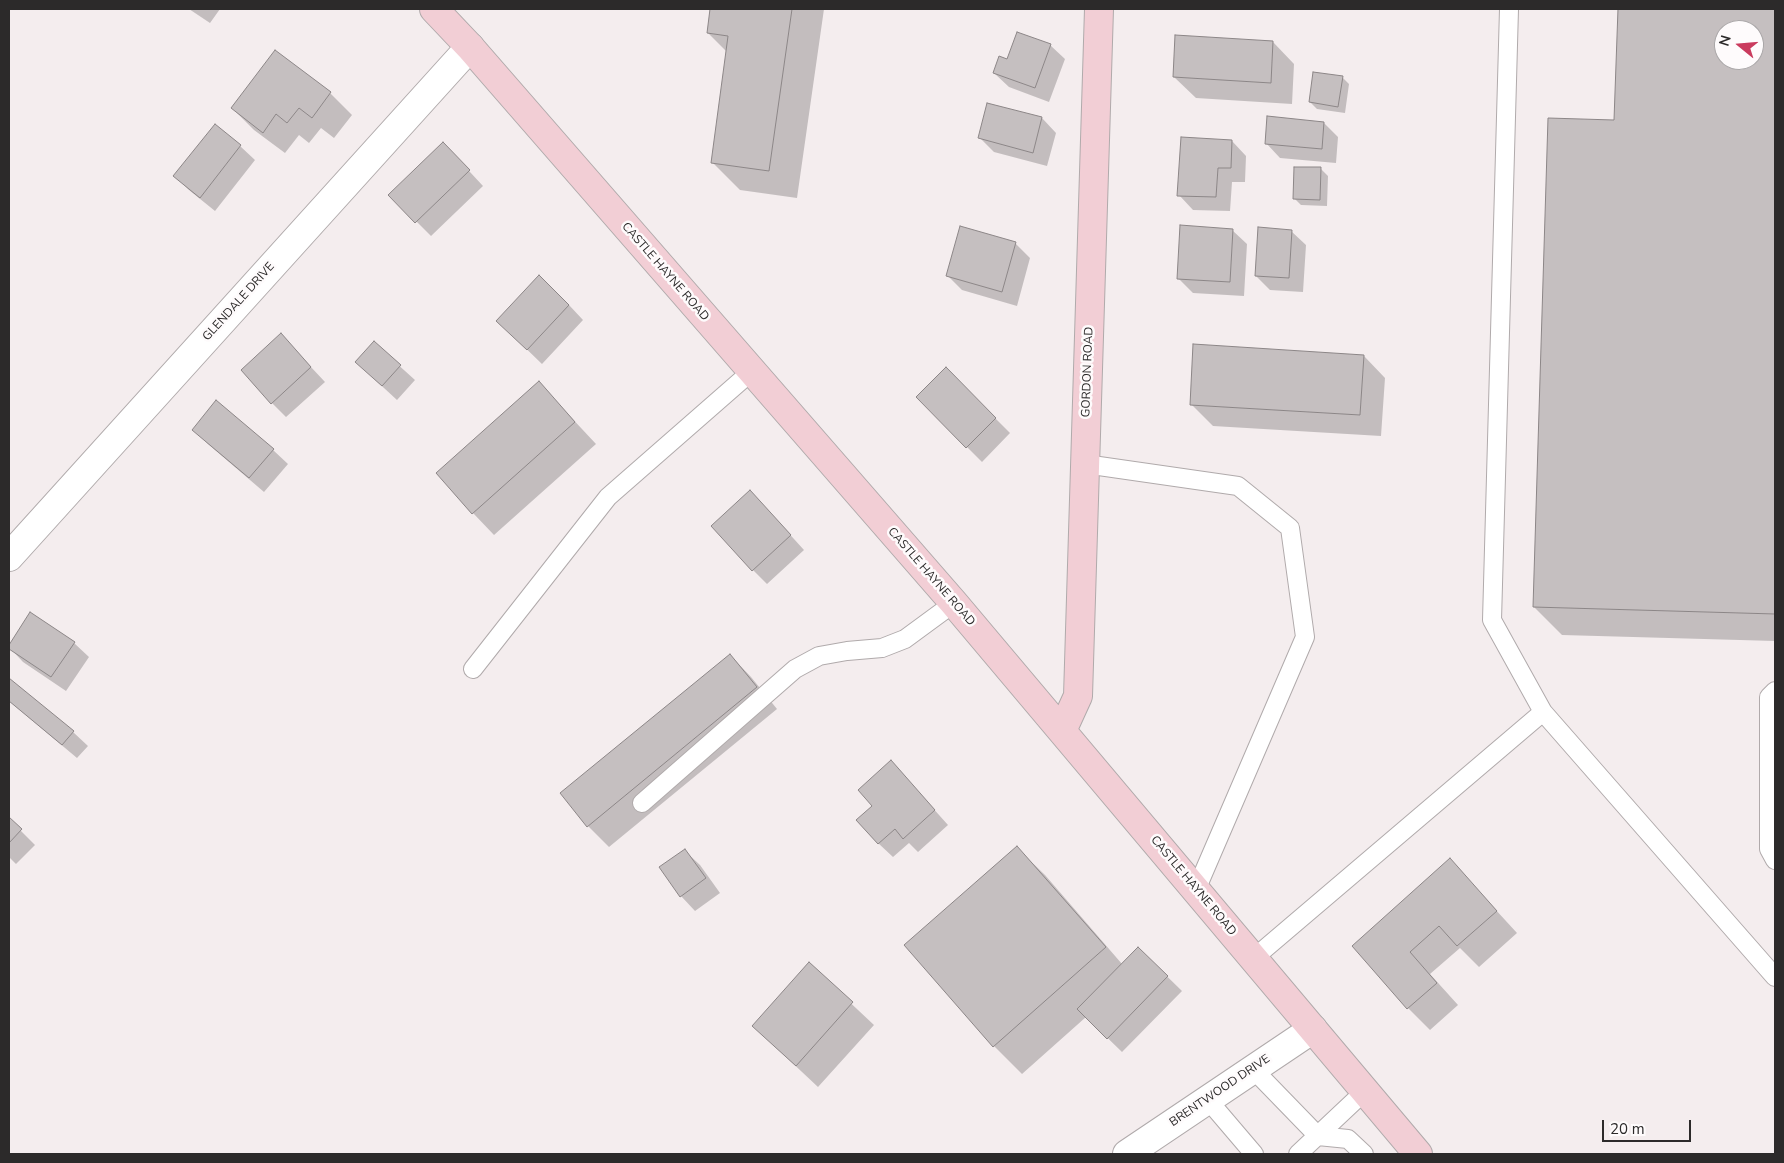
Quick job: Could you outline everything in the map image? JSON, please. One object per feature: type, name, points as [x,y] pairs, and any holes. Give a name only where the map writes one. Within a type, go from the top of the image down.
[{"type":"main road","name":"CASTLE HAYNE ROAD","points":[[434,9],[470,47],[954,603],[1418,1154]]},
{"type":"main road","name":"GORDON ROAD","points":[[1062,731],[1078,696],[1099,9]]},
{"type":"street","name":"GLENDALE DRIVE","points":[[9,556],[470,47]]},
{"type":"street","name":"BRENTWOOD DRIVE","points":[[1127,1154],[1313,1029]]},
{"type":"lane","points":[[1509,9],[1492,620],[1543,712],[1775,977]]},
{"type":"lane","points":[[473,669],[608,497],[752,371]]},
{"type":"lane","points":[[1086,464],[1238,486],[1290,528],[1305,637],[1196,890]]},
{"type":"lane","points":[[642,803],[795,669],[819,656],[882,648],[905,638],[954,603]]},
{"type":"lane","points":[[1773,853],[1769,697],[1775,691]]},
{"type":"lane","points":[[1254,958],[1543,712]]},
{"type":"lane","points":[[1253,1069],[1318,1136],[1348,1139],[1364,1154]]},
{"type":"lane","points":[[1298,1154],[1365,1091]]},
{"type":"lane","points":[[1208,1100],[1254,1154]]},
{"type":"lane","points":[[1317,1154],[1318,1136]]},
{"type":"building","points":[[710,9],[792,9],[769,171],[711,163],[728,36],[707,33]]},
{"type":"building","points":[[1618,9],[1775,9],[1775,614],[1533,607],[1548,118],[1614,120]]},
{"type":"building","points":[[1017,32],[1051,44],[1035,88],[993,73],[999,56],[1007,59]]},
{"type":"building","points":[[1175,35],[1273,41],[1271,83],[1173,77]]},
{"type":"building","points":[[275,50],[331,92],[312,118],[299,108],[287,123],[276,114],[263,133],[231,108]]},
{"type":"building","points":[[1313,72],[1343,76],[1338,107],[1309,102]]},
{"type":"building","points":[[987,103],[1042,117],[1033,153],[978,138]]},
{"type":"building","points":[[1267,116],[1324,122],[1322,149],[1265,144]]},
{"type":"building","points":[[215,124],[241,145],[200,198],[173,176]]},
{"type":"building","points":[[1181,137],[1232,140],[1231,168],[1218,168],[1216,197],[1177,196]]},
{"type":"building","points":[[443,142],[470,170],[415,223],[388,195]]},
{"type":"building","points":[[1294,167],[1321,167],[1320,200],[1293,199]]},
{"type":"building","points":[[1180,225],[1233,229],[1230,282],[1177,279]]},
{"type":"building","points":[[960,226],[1016,242],[1002,292],[946,276]]},
{"type":"building","points":[[1258,227],[1292,230],[1289,278],[1255,276]]},
{"type":"building","points":[[539,275],[569,305],[527,350],[496,321]]},
{"type":"building","points":[[281,333],[311,367],[271,404],[241,370]]},
{"type":"building","points":[[374,341],[401,365],[382,386],[355,362]]},
{"type":"building","points":[[1193,344],[1364,355],[1360,415],[1190,405]]},
{"type":"building","points":[[946,367],[996,418],[966,448],[916,397]]},
{"type":"building","points":[[539,381],[575,422],[472,514],[436,473]]},
{"type":"building","points":[[216,400],[274,449],[249,478],[192,430]]},
{"type":"building","points":[[750,490],[791,535],[752,571],[711,526]]},
{"type":"building","points":[[30,612],[75,642],[51,677],[9,649],[9,645]]},
{"type":"building","points":[[730,654],[757,687],[587,827],[560,793]]},
{"type":"building","points":[[9,678],[74,731],[62,745],[9,701]]},
{"type":"building","points":[[891,760],[935,810],[903,839],[895,829],[878,844],[856,820],[872,806],[858,790]]},
{"type":"building","points":[[9,817],[22,829],[9,843]]},
{"type":"building","points":[[1017,846],[1106,947],[993,1047],[904,945]]},
{"type":"building","points":[[685,849],[706,878],[680,897],[659,867]]},
{"type":"building","points":[[1450,858],[1497,911],[1457,946],[1439,926],[1410,952],[1437,983],[1407,1009],[1352,946]]},
{"type":"building","points":[[1138,947],[1168,976],[1107,1039],[1077,1009]]},
{"type":"building","points":[[809,962],[853,1002],[796,1066],[752,1026]]}]
